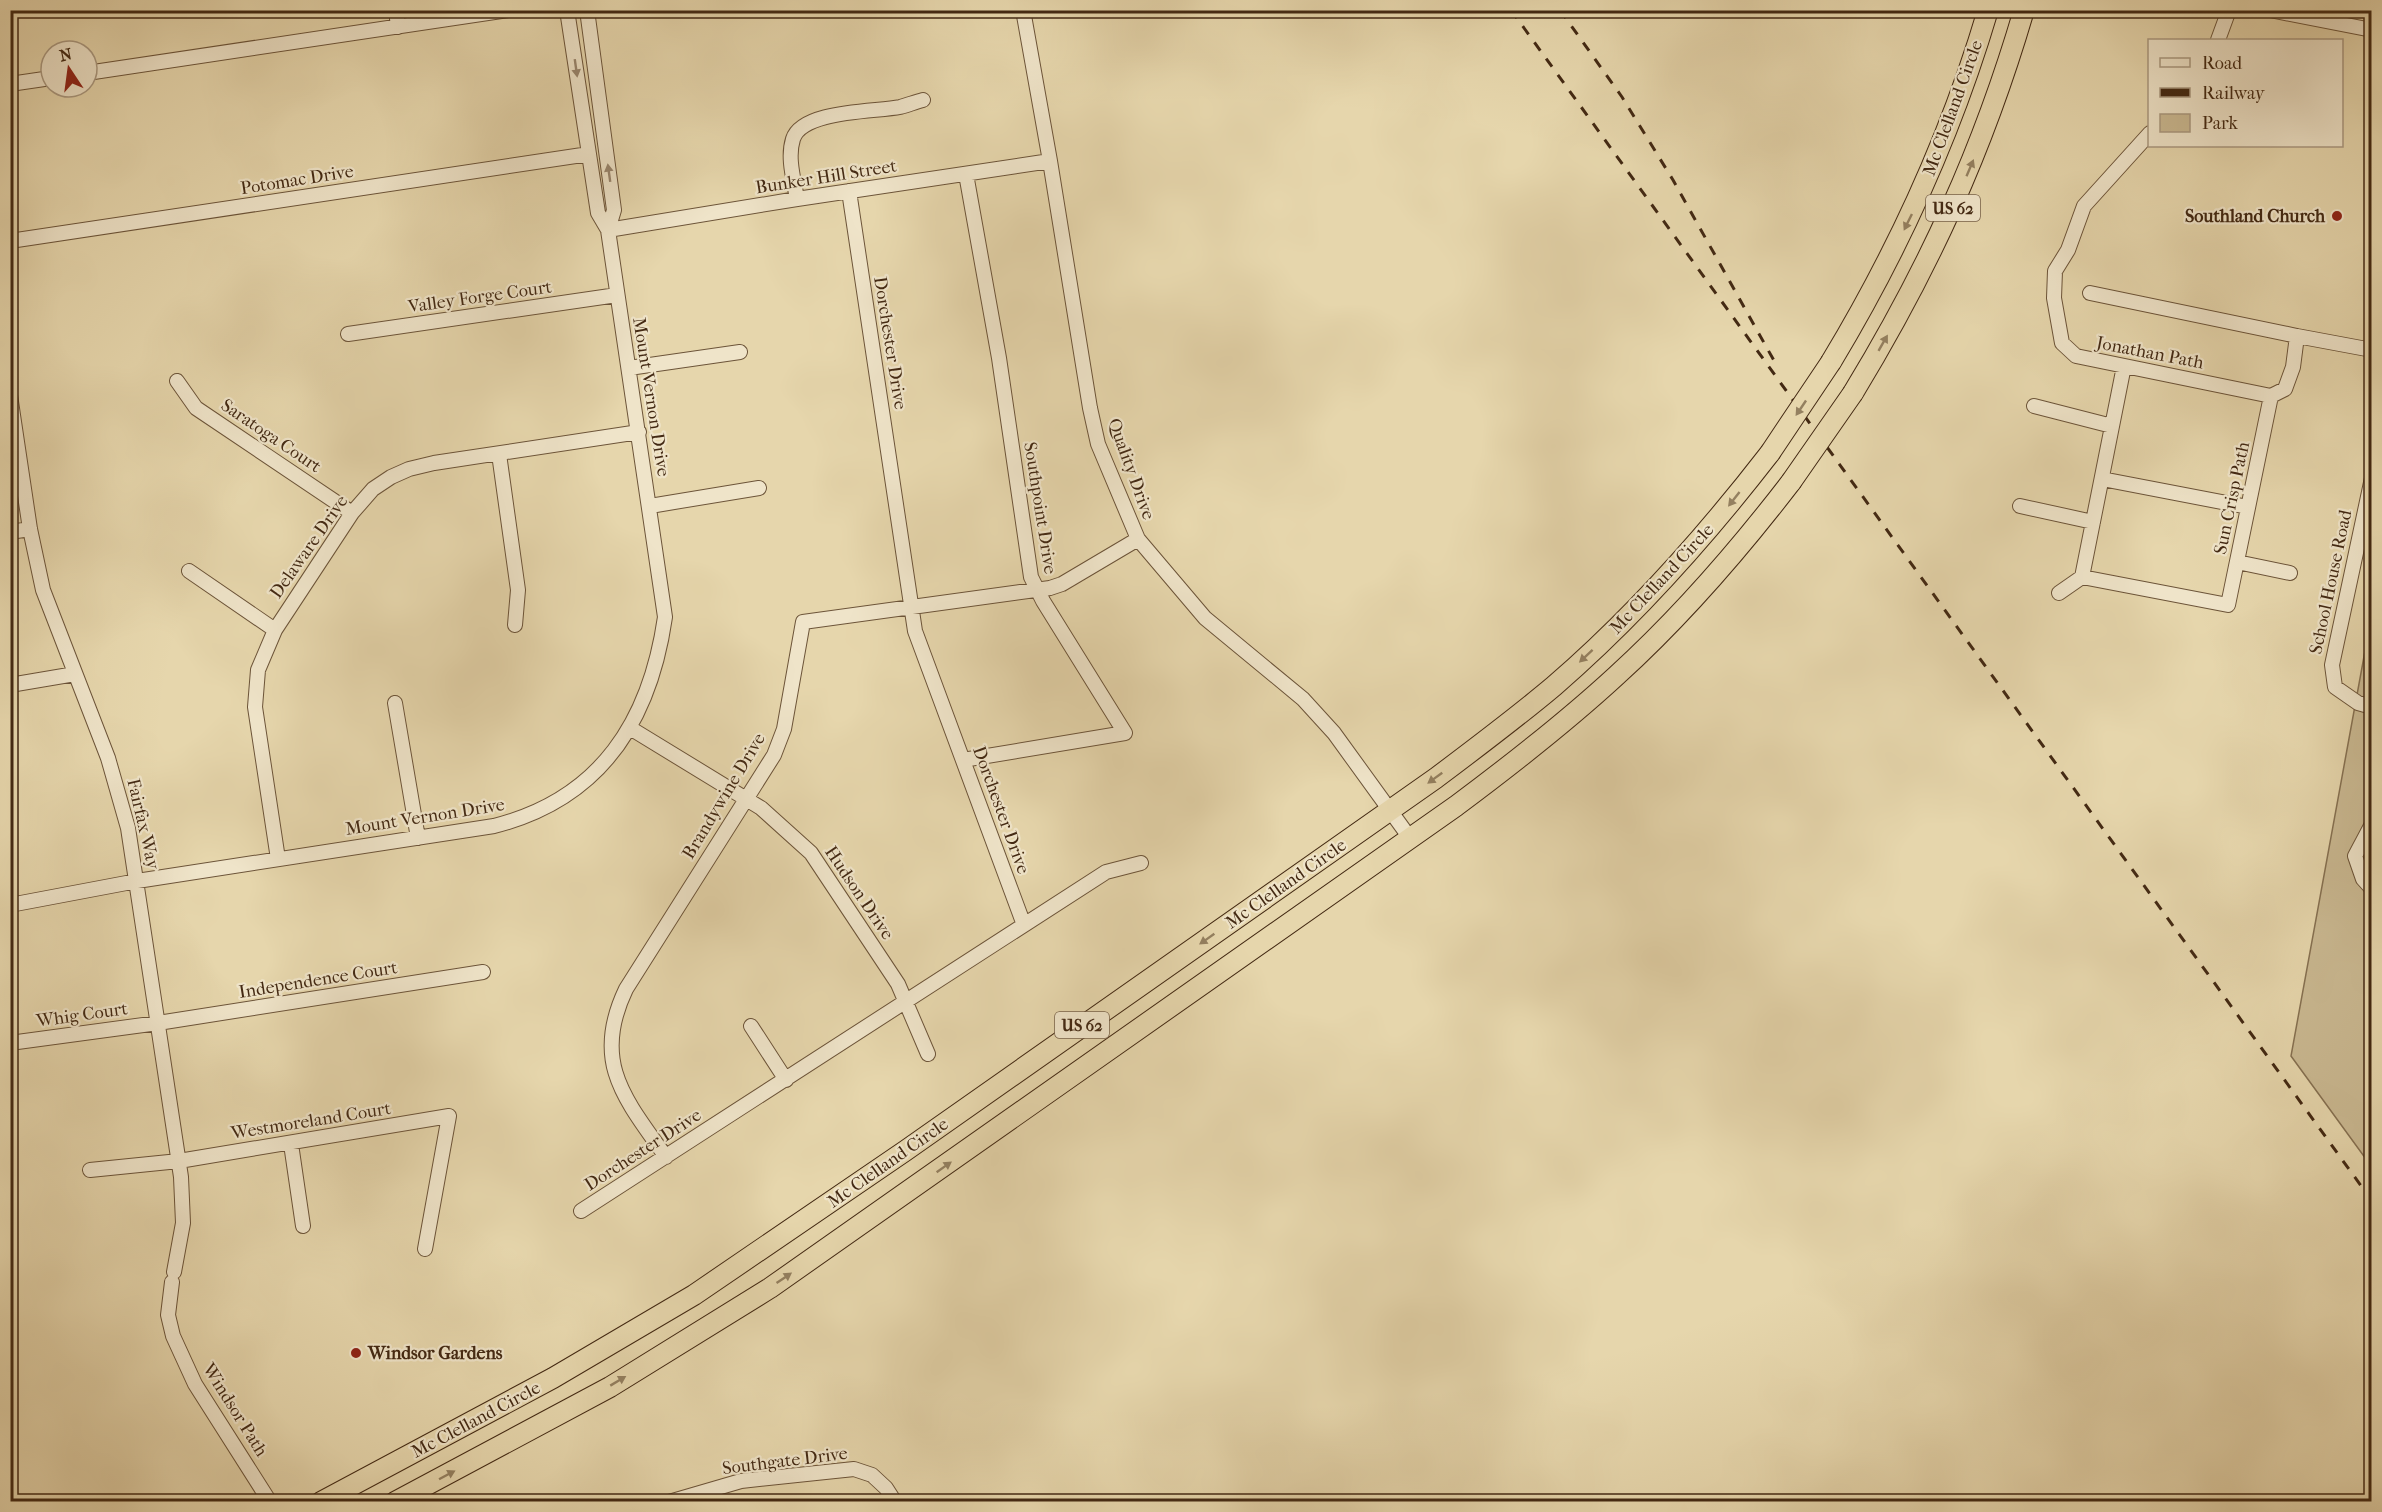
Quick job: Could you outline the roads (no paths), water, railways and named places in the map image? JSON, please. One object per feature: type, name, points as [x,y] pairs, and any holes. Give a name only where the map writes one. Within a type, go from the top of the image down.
[{"type":"highway","name":"Mc Clelland Circle","points":[[321,1502],[525,1394],[694,1295],[789,1232],[1390,810],[1517,717],[1613,632],[1678,566],[1726,510],[1770,453],[1831,362],[1880,277],[1921,195],[1961,94],[1988,10]]},
{"type":"highway","name":"Mc Clelland Circle","points":[[395,1502],[610,1387],[770,1288],[1503,771],[1572,716],[1618,675],[1694,598],[1746,539],[1791,482],[1853,393],[1903,308],[1950,214],[2000,88],[2024,10]]},
{"type":"street","points":[[396,10],[398,27]]},
{"type":"street","points":[[99,71],[508,10]]},
{"type":"street","name":"Mount Vernon Drive","points":[[10,905],[137,881],[494,826],[522,819],[561,800],[582,784],[606,759],[630,728],[654,672],[665,617],[608,230],[598,213],[567,10]]},
{"type":"street","name":"Mount Vernon Drive","points":[[587,10],[615,210],[608,230]]},
{"type":"street","name":"Quality Drive","points":[[1023,10],[1090,408],[1098,444],[1138,539],[1205,618],[1303,699],[1334,733],[1410,838]]},
{"type":"street","points":[[2218,39],[2229,10]]},
{"type":"street","points":[[2270,10],[2372,30]]},
{"type":"street","points":[[10,84],[39,80]]},
{"type":"street","points":[[797,199],[790,157],[794,137],[802,126],[825,117],[902,107],[923,100]]},
{"type":"street","name":"Jonathan Path","points":[[2148,135],[2084,206],[2068,250],[2055,271],[2054,298],[2062,343],[2076,356],[2271,396]]},
{"type":"street","name":"Potomac Drive","points":[[10,241],[589,154]]},
{"type":"street","name":"Bunker Hill Street","points":[[608,230],[1050,161]]},
{"type":"street","name":"Southpoint Drive","points":[[963,760],[1125,733],[1031,577],[999,358],[966,174]]},
{"type":"street","name":"Dorchester Drive","points":[[581,1211],[1024,925],[915,631],[849,191]]},
{"type":"street","points":[[2090,293],[2372,350]]},
{"type":"street","name":"Valley Forge Court","points":[[348,334],[617,295]]},
{"type":"street","points":[[2271,396],[2285,389],[2293,367],[2297,336]]},
{"type":"street","points":[[629,368],[740,352]]},
{"type":"street","points":[[2059,593],[2082,577],[2124,366]]},
{"type":"street","name":"Saratoga Court","points":[[177,381],[196,408],[352,513]]},
{"type":"street","name":"Fairfax Way","points":[[10,396],[30,529],[43,590],[108,758],[128,828],[179,1161],[183,1223],[168,1316],[173,1336]]},
{"type":"street","name":"Sun Crisp Path","points":[[2082,577],[2228,605],[2271,396]]},
{"type":"street","points":[[2034,406],[2112,426]]},
{"type":"street","name":"Delaware Drive","points":[[278,859],[255,707],[258,670],[274,630],[352,513],[373,489],[409,469],[434,463],[639,432]]},
{"type":"street","points":[[499,454],[518,590],[515,625]]},
{"type":"street","name":"School House Road","points":[[2372,478],[2332,664],[2336,687],[2358,703],[2372,707]]},
{"type":"street","points":[[2102,479],[2248,507]]},
{"type":"street","points":[[650,506],[759,488]]},
{"type":"street","points":[[2020,507],[2093,522]]},
{"type":"street","points":[[10,532],[30,529]]},
{"type":"street","name":"Brandywine Drive","points":[[666,1157],[631,1107],[616,1077],[610,1045],[616,1009],[626,989],[774,755],[784,729],[803,622],[912,609],[1037,590],[1062,584],[1138,539]]},
{"type":"street","points":[[2237,562],[2290,573]]},
{"type":"street","points":[[189,571],[274,630]]},
{"type":"street","points":[[10,685],[75,674]]},
{"type":"street","points":[[395,703],[418,838]]},
{"type":"street","name":"Hudson Drive","points":[[630,728],[761,808],[811,853],[898,984],[928,1054]]},
{"type":"street","points":[[2372,824],[2355,856],[2363,879],[2372,889]]},
{"type":"street","points":[[1024,925],[1107,872],[1141,863]]},
{"type":"street","name":"Independence Court","points":[[158,1023],[483,972]]},
{"type":"street","name":"Whig Court","points":[[10,1043],[158,1023]]},
{"type":"street","points":[[751,1026],[786,1080]]},
{"type":"street","name":"Westmoreland Court","points":[[90,1170],[179,1161],[449,1116],[425,1249]]},
{"type":"street","points":[[291,1144],[303,1226]]},
{"type":"street","name":"Windsor Path","points":[[173,1336],[196,1386],[270,1502]]},
{"type":"street","name":"Southgate Drive","points":[[669,1502],[741,1480],[854,1469],[872,1475],[886,1488],[895,1502]]},
{"type":"railway","points":[[1511,10],[2372,1201]]},
{"type":"railway","points":[[1560,10],[1622,97],[1673,180],[1777,366]]},
{"type":"place","name":"Southland Church","points":[[2337,216]]},
{"type":"place","name":"Windsor Gardens","points":[[356,1353]]}]
